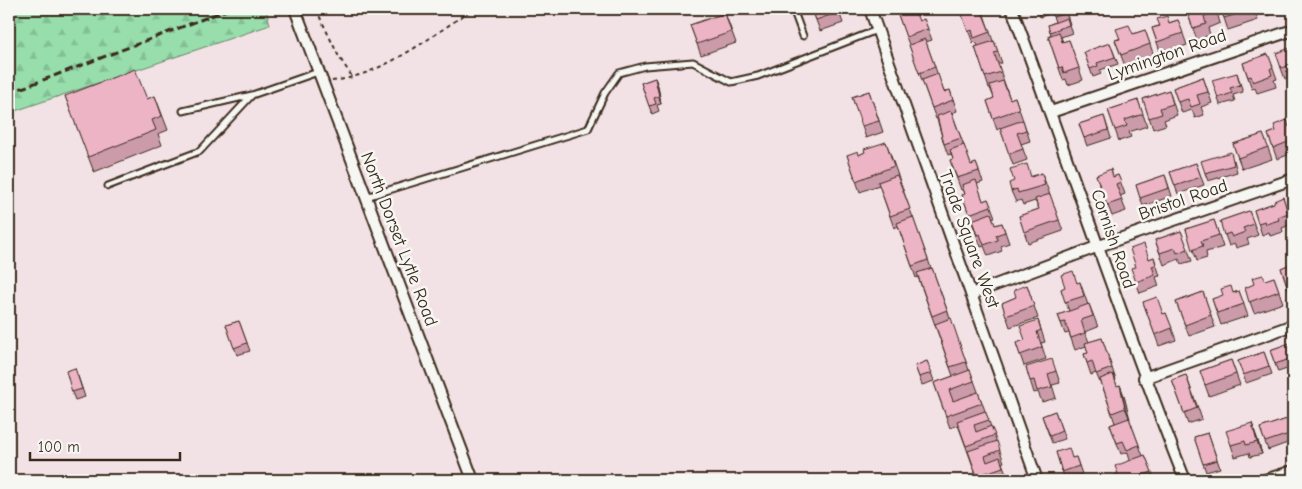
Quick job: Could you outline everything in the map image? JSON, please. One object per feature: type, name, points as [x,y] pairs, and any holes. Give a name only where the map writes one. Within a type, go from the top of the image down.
[{"type":"street","name":"North Dorset Lytle Road","points":[[295,9],[473,480]]},
{"type":"street","name":"Trade Square West","points":[[870,9],[1038,480]]},
{"type":"street","name":"Cornish Road","points":[[1012,9],[1099,246],[1144,378],[1185,480]]},
{"type":"street","name":"Lymington Road","points":[[1050,112],[1293,30]]},
{"type":"street","name":"Bristol Road","points":[[971,294],[1099,246],[1293,179]]},
{"type":"street","points":[[1144,378],[1293,325]]},
{"type":"street","points":[[1265,480],[1293,471]]},
{"type":"lane","points":[[793,9],[803,36]]},
{"type":"lane","points":[[366,197],[588,128],[605,93],[620,73],[645,66],[693,62],[731,82],[758,76],[877,30]]},
{"type":"lane","points":[[183,111],[320,77]]},
{"type":"lane","points":[[108,186],[200,151],[252,95]]},
{"type":"path","points":[[316,9],[339,58],[353,78]]},
{"type":"path","points":[[320,77],[353,78],[386,64],[473,9]]},
{"type":"green space","points":[[9,9],[266,9],[270,25],[9,113]]},
{"type":"building","points":[[812,9],[838,9],[839,12],[816,20]]},
{"type":"building","points":[[896,9],[914,9],[919,21],[924,19],[928,29],[906,37]]},
{"type":"building","points":[[960,9],[981,9],[990,32],[974,38],[972,30],[968,32]]},
{"type":"building","points":[[1050,9],[1065,9],[1066,13],[1053,17]]},
{"type":"building","points":[[1186,9],[1215,9],[1216,12],[1204,16],[1206,24],[1193,28]]},
{"type":"building","points":[[1221,9],[1254,9],[1224,18]]},
{"type":"building","points":[[725,13],[731,32],[697,44],[690,25]]},
{"type":"building","points":[[1167,16],[1169,23],[1178,20],[1183,33],[1157,42],[1152,28],[1160,26],[1157,19]]},
{"type":"building","points":[[1067,18],[1069,25],[1050,32],[1048,25]]},
{"type":"building","points":[[1129,25],[1133,34],[1145,30],[1150,44],[1121,55],[1115,40],[1120,39],[1116,29]]},
{"type":"building","points":[[1059,32],[1062,42],[1069,40],[1079,68],[1064,73],[1062,67],[1059,68],[1048,36]]},
{"type":"building","points":[[925,39],[935,67],[919,73],[909,45]]},
{"type":"building","points":[[994,41],[998,52],[994,53],[1001,72],[985,77],[975,47]]},
{"type":"building","points":[[1110,43],[1115,57],[1097,63],[1098,66],[1090,69],[1084,52]]},
{"type":"building","points":[[1293,47],[1293,64],[1281,68],[1276,53]]},
{"type":"building","points":[[1268,54],[1273,67],[1270,69],[1272,75],[1253,82],[1251,76],[1248,77],[1243,63]]},
{"type":"building","points":[[135,69],[147,99],[155,96],[162,116],[152,120],[156,130],[88,157],[65,96]]},
{"type":"building","points":[[1237,73],[1240,85],[1230,88],[1232,93],[1218,98],[1212,80]]},
{"type":"building","points":[[938,74],[944,92],[950,90],[953,100],[932,108],[922,80]]},
{"type":"building","points":[[1203,77],[1208,92],[1197,95],[1200,104],[1191,107],[1188,99],[1178,102],[1173,88]]},
{"type":"building","points":[[655,78],[659,96],[654,98],[656,104],[649,106],[641,83]]},
{"type":"building","points":[[1003,81],[1010,99],[1015,97],[1019,109],[993,118],[987,101],[994,98],[990,85]]},
{"type":"building","points":[[1169,90],[1173,104],[1160,108],[1162,114],[1149,118],[1143,99]]},
{"type":"building","points":[[869,91],[879,121],[862,126],[852,97]]},
{"type":"building","points":[[1138,100],[1143,114],[1125,120],[1127,126],[1115,130],[1108,110]]},
{"type":"building","points":[[951,111],[961,138],[944,144],[937,116]]},
{"type":"building","points":[[1104,116],[1108,130],[1084,138],[1079,124]]},
{"type":"building","points":[[1023,120],[1026,130],[1017,133],[1023,149],[1009,154],[1000,128]]},
{"type":"building","points":[[1287,120],[1289,127],[1293,125],[1293,140],[1273,148],[1268,134],[1276,131],[1274,125]]},
{"type":"building","points":[[1263,134],[1268,147],[1238,158],[1233,144]]},
{"type":"building","points":[[886,142],[894,166],[856,181],[847,155],[858,151],[859,155],[865,152],[864,149]]},
{"type":"building","points":[[964,145],[971,165],[976,163],[979,171],[957,178],[950,160],[953,159],[950,150]]},
{"type":"building","points":[[1231,152],[1234,165],[1205,173],[1201,161]]},
{"type":"building","points":[[1196,163],[1201,177],[1175,186],[1170,172]]},
{"type":"building","points":[[1027,164],[1031,177],[1042,173],[1045,185],[1018,193],[1017,189],[1011,191],[1009,183],[1014,181],[1010,169]]},
{"type":"building","points":[[1111,169],[1113,177],[1118,175],[1121,182],[1116,184],[1122,200],[1107,205],[1096,175]]},
{"type":"building","points":[[897,175],[910,209],[890,216],[878,182]]},
{"type":"building","points":[[1165,175],[1169,188],[1140,198],[1136,185]]},
{"type":"building","points":[[976,180],[983,201],[988,199],[991,206],[969,214],[962,195],[965,194],[962,185]]},
{"type":"building","points":[[1050,194],[1059,220],[1024,232],[1019,216],[1039,209],[1035,199]]},
{"type":"building","points":[[1283,197],[1288,213],[1278,217],[1279,220],[1266,224],[1265,221],[1258,223],[1254,210],[1274,203],[1274,201]]},
{"type":"building","points":[[1249,211],[1254,224],[1243,228],[1245,232],[1232,237],[1230,233],[1224,235],[1220,221]]},
{"type":"building","points":[[991,213],[995,225],[1002,223],[1005,232],[996,235],[998,240],[984,245],[980,234],[977,235],[972,220]]},
{"type":"building","points":[[913,217],[928,260],[912,266],[897,223]]},
{"type":"building","points":[[1214,220],[1219,235],[1201,241],[1203,246],[1192,250],[1186,229]]},
{"type":"building","points":[[1181,231],[1188,249],[1177,253],[1175,248],[1160,253],[1155,240]]},
{"type":"building","points":[[1144,244],[1149,259],[1154,257],[1156,265],[1152,266],[1155,275],[1136,282],[1131,268],[1136,267],[1130,249]]},
{"type":"building","points":[[1293,263],[1293,287],[1288,288],[1281,268]]},
{"type":"building","points":[[932,268],[947,310],[932,316],[917,273]]},
{"type":"building","points":[[1073,271],[1077,283],[1080,282],[1084,296],[1065,302],[1061,289],[1065,287],[1061,275]]},
{"type":"building","points":[[1263,275],[1265,280],[1274,277],[1279,291],[1249,302],[1245,288],[1254,284],[1252,278]]},
{"type":"building","points":[[1027,285],[1034,306],[1006,316],[1002,303],[1016,297],[1014,290]]},
{"type":"building","points":[[1231,286],[1233,293],[1239,291],[1244,304],[1217,313],[1212,299],[1223,295],[1221,289]]},
{"type":"building","points":[[1203,292],[1211,315],[1185,325],[1176,302]]},
{"type":"building","points":[[1157,297],[1163,314],[1166,313],[1172,328],[1155,335],[1143,302]]},
{"type":"building","points":[[1089,304],[1093,316],[1081,320],[1085,333],[1071,338],[1065,322],[1061,323],[1058,315]]},
{"type":"building","points":[[951,318],[966,362],[950,367],[935,324]]},
{"type":"building","points":[[1038,320],[1041,330],[1037,332],[1042,347],[1020,355],[1016,343],[1025,340],[1020,326]]},
{"type":"building","points":[[239,321],[247,343],[234,348],[226,325]]},
{"type":"building","points":[[1102,338],[1112,368],[1096,374],[1092,361],[1087,363],[1084,354],[1088,353],[1085,343]]},
{"type":"building","points":[[1293,342],[1293,358],[1275,364],[1270,350]]},
{"type":"building","points":[[1264,352],[1269,366],[1243,375],[1238,361]]},
{"type":"building","points":[[1052,359],[1056,371],[1048,374],[1052,387],[1037,391],[1034,380],[1030,381],[1026,367]]},
{"type":"building","points":[[1231,360],[1236,374],[1205,385],[1200,371]]},
{"type":"building","points":[[927,361],[932,373],[919,377],[915,366]]},
{"type":"building","points":[[75,368],[82,389],[72,392],[66,371]]},
{"type":"building","points":[[970,370],[974,381],[949,390],[953,401],[978,392],[982,403],[946,416],[934,383]]},
{"type":"building","points":[[1113,374],[1117,386],[1120,385],[1125,408],[1112,413],[1100,379]]},
{"type":"building","points":[[1186,375],[1197,408],[1184,413],[1172,380]]},
{"type":"building","points":[[985,411],[989,420],[974,425],[976,432],[991,426],[995,435],[966,446],[957,421]]},
{"type":"building","points":[[1055,411],[1062,431],[1050,436],[1042,416]]},
{"type":"building","points":[[1129,418],[1139,445],[1127,450],[1123,441],[1117,443],[1110,425]]},
{"type":"building","points":[[1287,419],[1292,433],[1265,442],[1260,428]]},
{"type":"building","points":[[1252,423],[1257,442],[1246,445],[1245,441],[1231,445],[1226,431]]},
{"type":"building","points":[[1208,433],[1217,460],[1203,464],[1194,437]]},
{"type":"building","points":[[997,441],[1000,450],[985,456],[987,462],[1000,457],[1003,467],[977,476],[968,451]]},
{"type":"building","points":[[1069,448],[1072,458],[1076,457],[1079,466],[1062,472],[1056,452]]},
{"type":"building","points":[[1145,455],[1152,472],[1129,480],[1114,480],[1113,476],[1118,474],[1115,466]]},
{"type":"railway","points":[[9,93],[229,9]]}]
